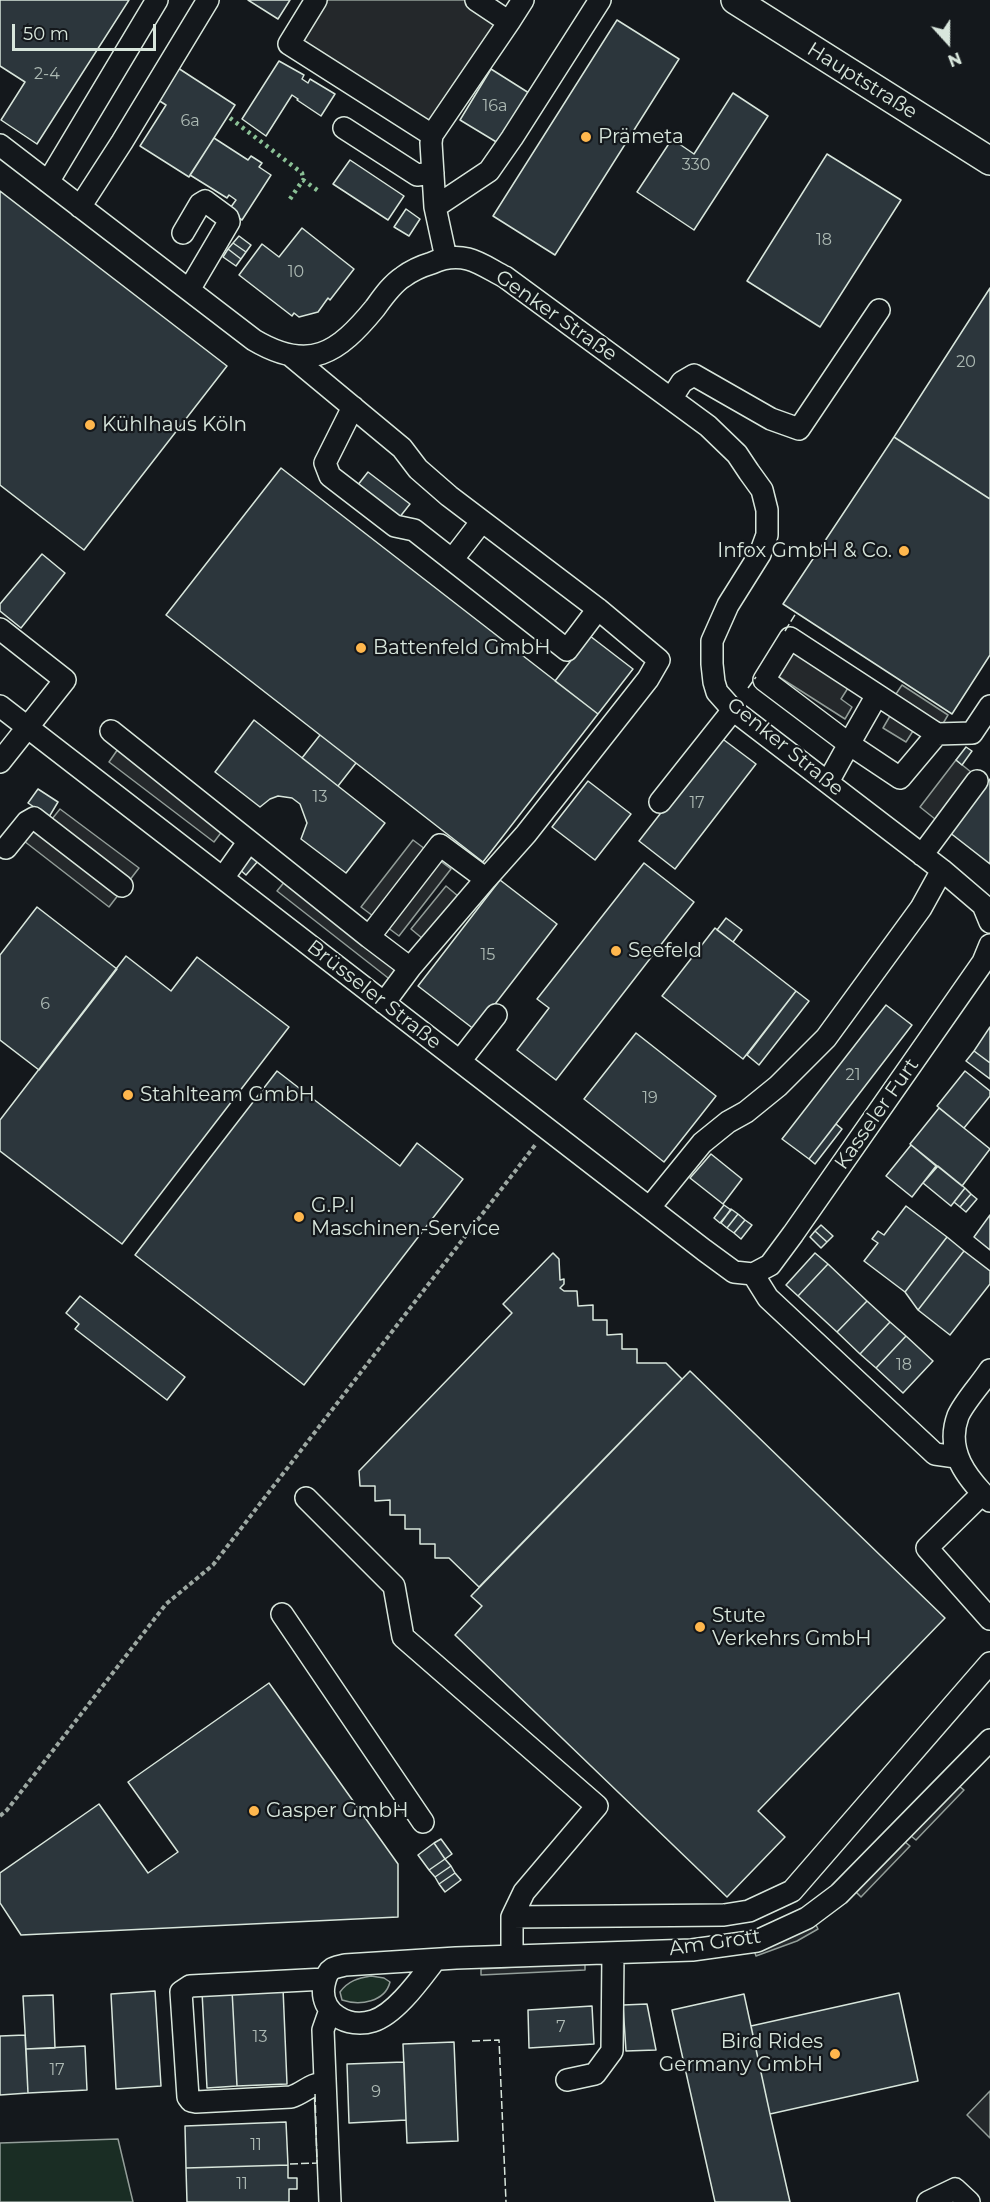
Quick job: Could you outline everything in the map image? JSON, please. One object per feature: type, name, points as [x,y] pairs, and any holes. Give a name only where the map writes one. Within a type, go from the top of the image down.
[{"type":"main road","name":"Hauptstraße","points":[[735,0],[990,161]]},
{"type":"street","points":[[48,182],[157,0]]},
{"type":"street","points":[[80,207],[208,0]]},
{"type":"street","points":[[316,0],[289,44],[432,139]]},
{"type":"street","points":[[476,0],[509,22]]},
{"type":"street","points":[[446,258],[435,207],[432,139],[523,0]]},
{"type":"street","points":[[435,207],[489,171],[600,0]]},
{"type":"street","points":[[344,128],[417,175],[433,173]]},
{"type":"street","name":"Genker Straße","points":[[0,145],[254,340],[273,351],[290,356],[306,357],[340,344],[355,333],[402,277],[446,258],[469,259],[505,277],[708,426],[736,454],[762,490],[767,510],[767,536],[760,554],[728,605],[712,641],[712,664],[717,692],[733,710],[942,870],[983,905],[990,922]]},
{"type":"street","points":[[183,233],[200,204],[205,201],[230,222],[189,290]]},
{"type":"street","points":[[671,399],[682,382],[694,375],[771,419],[799,429],[879,310]]},
{"type":"street","points":[[290,356],[402,448],[418,469],[598,609],[659,660],[648,679],[526,834],[410,968],[384,1003]]},
{"type":"street","points":[[353,407],[325,463],[330,476],[394,526],[414,530],[567,650],[598,609]]},
{"type":"street","points":[[452,560],[482,521]]},
{"type":"street","points":[[0,628],[65,680],[0,762]]},
{"type":"street","points":[[937,734],[900,778],[849,744],[764,680],[790,638],[937,734],[972,734],[990,706]]},
{"type":"street","points":[[828,782],[877,695]]},
{"type":"street","name":"Brüsseler Straße","points":[[0,706],[734,1272],[753,1274]]},
{"type":"street","points":[[660,802],[733,710]]},
{"type":"street","points":[[111,731],[410,968]]},
{"type":"street","points":[[922,855],[977,781]]},
{"type":"street","points":[[6,849],[27,822],[34,818],[122,886]]},
{"type":"street","points":[[223,878],[249,841]]},
{"type":"street","points":[[369,937],[440,845],[486,879]]},
{"type":"street","points":[[650,1207],[702,1143],[778,1086],[826,1038],[921,908],[942,870]]},
{"type":"street","name":"Kasseler Furt","points":[[753,1274],[770,1265],[793,1234],[983,962],[990,945]]},
{"type":"street","points":[[460,1061],[496,1015]]},
{"type":"street","points":[[753,1274],[768,1298],[927,1448],[935,1454],[956,1456]]},
{"type":"street","points":[[990,1371],[959,1415],[955,1431],[956,1456],[964,1472],[986,1498],[927,1548],[990,1619]]},
{"type":"street","points":[[306,1498],[394,1586],[403,1636],[597,1806],[524,1892],[512,1917],[512,1956]]},
{"type":"street","points":[[282,1614],[423,1821]]},
{"type":"street","points":[[512,1917],[724,1915],[749,1911],[792,1891],[990,1663]]},
{"type":"street","name":"Am Grott","points":[[325,1979],[332,1969],[345,1965],[435,1959],[692,1950],[757,1941],[807,1917],[839,1894],[990,1740]]},
{"type":"street","points":[[567,2080],[595,2074],[612,2051],[613,1953]]},
{"type":"street","points":[[325,2083],[312,2085],[291,2097],[191,2101],[188,2097],[181,1992],[190,1986],[325,1979],[324,2000],[338,2019],[354,2023],[373,2021],[387,2013],[416,1984],[435,1959]]},
{"type":"street","points":[[330,2010],[323,2030],[330,2202]]},
{"type":"street","points":[[928,2202],[955,2189],[969,2202]]},
{"type":"path","points":[[0,1816],[7,1810],[166,1604],[213,1565],[548,1129]]},
{"type":"green space","points":[[371,1976],[384,1978],[390,1982],[383,1994],[371,2001],[356,2003],[342,2000],[340,1992],[346,1985]]},
{"type":"green space","points":[[118,2139],[133,2202],[0,2202],[0,2143]]},
{"type":"shaded area","points":[[327,0],[466,0],[498,20],[428,129],[297,46]]},
{"type":"shaded area","points":[[791,651],[848,688],[841,699],[852,707],[845,719],[776,675]]},
{"type":"shaded area","points":[[902,685],[948,715],[941,727],[894,697]]},
{"type":"shaded area","points":[[890,716],[913,731],[906,742],[883,728]]},
{"type":"shaded area","points":[[118,749],[223,830],[214,842],[109,762]]},
{"type":"shaded area","points":[[956,760],[971,772],[935,819],[920,807]]},
{"type":"shaded area","points":[[60,809],[139,868],[109,907],[24,841],[34,829],[40,834]]},
{"type":"shaded area","points":[[413,840],[425,849],[373,916],[361,907]]},
{"type":"shaded area","points":[[439,860],[451,869],[399,936],[387,927]]},
{"type":"shaded area","points":[[286,880],[401,970],[392,981],[277,891]]},
{"type":"shaded area","points":[[446,886],[458,896],[423,939],[411,929]]},
{"type":"shaded area","points":[[959,1786],[964,1790],[916,1840],[911,1836]]},
{"type":"shaded area","points":[[905,1842],[910,1846],[861,1897],[856,1892]]},
{"type":"shaded area","points":[[815,1923],[818,1929],[797,1941],[756,1956],[754,1950]]},
{"type":"shaded area","points":[[585,1963],[585,1970],[481,1975],[481,1969]]},
{"type":"shaded area","points":[[990,2091],[990,2138],[967,2115]]},
{"type":"building","points":[[0,0],[129,0],[37,144],[1,120],[25,82],[0,66]]},
{"type":"building","points":[[248,0],[290,0],[278,19]]},
{"type":"building","name":"Prämeta","points":[[617,20],[679,59],[555,255],[493,216]]},
{"type":"building","points":[[279,61],[304,75],[302,79],[308,83],[310,79],[335,94],[321,116],[292,95],[266,136],[242,119]]},
{"type":"building","points":[[178,68],[235,105],[189,177],[140,146],[166,105],[158,100]]},
{"type":"building","points":[[491,69],[529,93],[498,143],[460,120]]},
{"type":"building","points":[[733,93],[768,116],[694,230],[637,192],[672,139],[694,154]]},
{"type":"building","points":[[214,138],[248,160],[251,156],[262,163],[259,167],[271,175],[242,220],[228,211],[236,200],[229,195],[227,198],[190,175]]},
{"type":"building","points":[[827,154],[901,200],[820,327],[747,281]]},
{"type":"building","points":[[350,160],[404,196],[388,220],[333,184]]},
{"type":"building","name":"Kühlhaus Köln","points":[[0,191],[227,366],[84,550],[0,485]]},
{"type":"building","points":[[406,209],[420,219],[409,236],[394,227]]},
{"type":"building","points":[[302,228],[354,269],[318,312],[299,317],[294,313],[292,316],[239,275],[262,244],[279,257]]},
{"type":"building","points":[[239,236],[251,245],[246,252],[233,243]]},
{"type":"building","points":[[233,243],[246,252],[241,259],[228,249]]},
{"type":"building","points":[[228,249],[241,259],[236,266],[223,257]]},
{"type":"building","points":[[990,288],[990,499],[894,437]]},
{"type":"building","name":"Infox GmbH & Co.","points":[[894,437],[990,499],[990,655],[952,714],[783,604]]},
{"type":"building","name":"Battenfeld GmbH","points":[[281,468],[598,714],[483,862],[166,615]]},
{"type":"building","points":[[368,472],[410,504],[399,518],[357,486]]},
{"type":"building","points":[[42,554],[65,573],[21,628],[0,611],[0,604]]},
{"type":"building","points":[[590,636],[633,669],[598,714],[555,681]]},
{"type":"building","points":[[254,720],[385,823],[346,873],[301,839],[307,823],[300,804],[292,798],[278,796],[260,807],[215,772]]},
{"type":"building","points":[[320,735],[356,763],[338,786],[302,758]]},
{"type":"building","points":[[720,737],[756,764],[675,869],[639,841]]},
{"type":"building","points":[[966,747],[972,751],[962,765],[956,760]]},
{"type":"building","points":[[990,779],[990,864],[949,832]]},
{"type":"building","points":[[588,781],[631,814],[595,860],[552,827]]},
{"type":"building","points":[[38,789],[58,802],[49,817],[28,803]]},
{"type":"building","points":[[250,854],[258,861],[246,875],[238,868]]},
{"type":"building","name":"Seefeld","points":[[644,863],[694,902],[556,1080],[517,1050],[549,1008],[537,999]]},
{"type":"building","points":[[500,880],[557,924],[475,1030],[418,986]]},
{"type":"building","points":[[37,907],[117,969],[39,1070],[0,1040],[0,955]]},
{"type":"building","points":[[726,918],[742,930],[733,942],[717,930]]},
{"type":"building","points":[[715,928],[796,991],[743,1059],[662,996]]},
{"type":"building","name":"Stahlteam GmbH","points":[[126,956],[171,991],[197,957],[289,1027],[122,1244],[0,1151],[0,1120]]},
{"type":"building","points":[[796,991],[809,1001],[759,1065],[747,1055]]},
{"type":"building","points":[[886,1005],[912,1025],[809,1159],[782,1139]]},
{"type":"building","points":[[990,1027],[990,1063],[974,1051]]},
{"type":"building","points":[[636,1033],[716,1096],[664,1162],[584,1099]]},
{"type":"building","points":[[974,1051],[990,1063],[990,1079],[966,1061]]},
{"type":"building","name":"G.P.I Maschinen-Service","points":[[277,1071],[400,1166],[417,1143],[463,1179],[304,1385],[135,1255]]},
{"type":"building","points":[[965,1071],[990,1091],[990,1096],[964,1128],[937,1106]]},
{"type":"building","points":[[939,1108],[990,1149],[962,1186],[910,1144]]},
{"type":"building","points":[[836,1124],[842,1129],[815,1164],[809,1159]]},
{"type":"building","points":[[911,1145],[936,1166],[912,1197],[886,1176]]},
{"type":"building","points":[[711,1154],[742,1179],[723,1204],[690,1178]]},
{"type":"building","points":[[938,1166],[965,1188],[951,1206],[923,1183]]},
{"type":"building","points":[[965,1188],[971,1194],[960,1207],[954,1202]]},
{"type":"building","points":[[971,1194],[977,1199],[966,1212],[960,1207]]},
{"type":"building","points":[[724,1205],[731,1210],[720,1223],[714,1218]]},
{"type":"building","points":[[906,1206],[947,1237],[905,1292],[864,1261],[878,1243],[872,1239],[878,1231],[884,1235]]},
{"type":"building","points":[[731,1209],[738,1214],[727,1228],[721,1223]]},
{"type":"building","points":[[738,1214],[745,1220],[734,1233],[727,1228]]},
{"type":"building","points":[[990,1215],[990,1250],[974,1237]]},
{"type":"building","points":[[745,1220],[752,1225],[741,1239],[734,1233]]},
{"type":"building","points":[[821,1225],[833,1236],[827,1242],[815,1231]]},
{"type":"building","points":[[815,1231],[827,1242],[821,1248],[810,1237]]},
{"type":"building","points":[[947,1237],[964,1251],[918,1310],[905,1292]]},
{"type":"building","points":[[964,1251],[990,1271],[990,1284],[950,1335],[918,1310]]},
{"type":"building","points":[[553,1253],[559,1259],[560,1280],[564,1279],[564,1284],[560,1288],[564,1291],[577,1291],[578,1306],[593,1305],[593,1320],[607,1320],[607,1335],[622,1334],[622,1349],[637,1349],[637,1363],[666,1363],[682,1379],[479,1587],[449,1558],[435,1558],[435,1544],[420,1544],[420,1529],[405,1529],[405,1515],[390,1515],[390,1500],[375,1501],[375,1486],[360,1486],[359,1471],[512,1313],[503,1304]]},
{"type":"building","points":[[815,1253],[828,1264],[798,1296],[786,1285]]},
{"type":"building","points":[[828,1264],[867,1301],[837,1332],[798,1296]]},
{"type":"building","points":[[80,1296],[185,1377],[167,1400],[75,1329],[79,1324],[66,1313]]},
{"type":"building","points":[[867,1301],[890,1322],[860,1354],[837,1332]]},
{"type":"building","points":[[890,1322],[906,1336],[876,1368],[860,1354]]},
{"type":"building","points":[[906,1336],[933,1361],[903,1393],[876,1368]]},
{"type":"building","name":"Stute Verkehrs GmbH","points":[[690,1371],[945,1618],[758,1811],[785,1837],[727,1897],[455,1635],[482,1606],[471,1596]]},
{"type":"building","name":"Gasper GmbH","points":[[269,1683],[398,1864],[398,1917],[21,1935],[0,1903],[0,1873],[99,1804],[148,1873],[178,1852],[128,1782]]},
{"type":"building","points":[[441,1839],[452,1854],[445,1859],[434,1843]]},
{"type":"building","points":[[434,1843],[445,1859],[429,1870],[418,1855]]},
{"type":"building","points":[[445,1859],[451,1866],[435,1877],[429,1870]]},
{"type":"building","points":[[451,1866],[455,1873],[439,1884],[435,1877]]},
{"type":"building","points":[[455,1873],[461,1880],[445,1892],[439,1884]]},
{"type":"building","points":[[283,1988],[287,2084],[237,2086],[232,1990]]},
{"type":"building","points":[[232,1990],[237,2086],[207,2088],[202,1992]]},
{"type":"building","points":[[155,1991],[161,2086],[116,2089],[111,1994]]},
{"type":"building","name":"Bird Rides Germany GmbH","points":[[899,1993],[918,2081],[770,2114],[751,2026]]},
{"type":"building","points":[[744,1994],[790,2202],[715,2202],[672,2010]]},
{"type":"building","points":[[53,1995],[55,2048],[26,2049],[23,1996]]},
{"type":"building","points":[[647,2004],[656,2050],[626,2051],[623,2005]]},
{"type":"building","points":[[592,2006],[594,2044],[529,2048],[528,2010]]},
{"type":"building","points":[[25,2035],[28,2093],[0,2095],[0,2036]]},
{"type":"building","points":[[454,2042],[458,2141],[407,2143],[403,2044]]},
{"type":"building","points":[[85,2046],[87,2090],[28,2093],[26,2049]]},
{"type":"building","points":[[404,2062],[406,2120],[349,2123],[347,2064]]},
{"type":"building","points":[[286,2122],[288,2165],[186,2168],[185,2126]]},
{"type":"building","points":[[288,2165],[288,2178],[297,2178],[297,2189],[289,2189],[289,2202],[187,2202],[186,2168]]},
{"type":"hedge","points":[[230,118],[302,173],[303,180]]},
{"type":"hedge","points":[[290,199],[303,180],[320,192]]},
{"type":"fence","points":[[785,631],[796,613]]},
{"type":"fence","points":[[748,688],[756,677]]},
{"type":"fence","points":[[472,2041],[499,2040],[506,2202]]},
{"type":"fence","points":[[290,2164],[317,2163],[315,2093]]},
{"type":"place","name":"Prämeta","points":[[586,137]]},
{"type":"place","name":"Kühlhaus Köln","points":[[90,425]]},
{"type":"place","name":"Infox GmbH & Co.","points":[[904,551]]},
{"type":"place","name":"Battenfeld GmbH","points":[[361,648]]},
{"type":"place","name":"Seefeld","points":[[616,951]]},
{"type":"place","name":"Stahlteam GmbH","points":[[128,1095]]},
{"type":"place","name":"G.P.I Maschinen-Service","points":[[299,1217]]},
{"type":"place","name":"Stute Verkehrs GmbH","points":[[700,1627]]},
{"type":"place","name":"Gasper GmbH","points":[[254,1811]]},
{"type":"place","name":"Bird Rides Germany GmbH","points":[[835,2054]]}]
